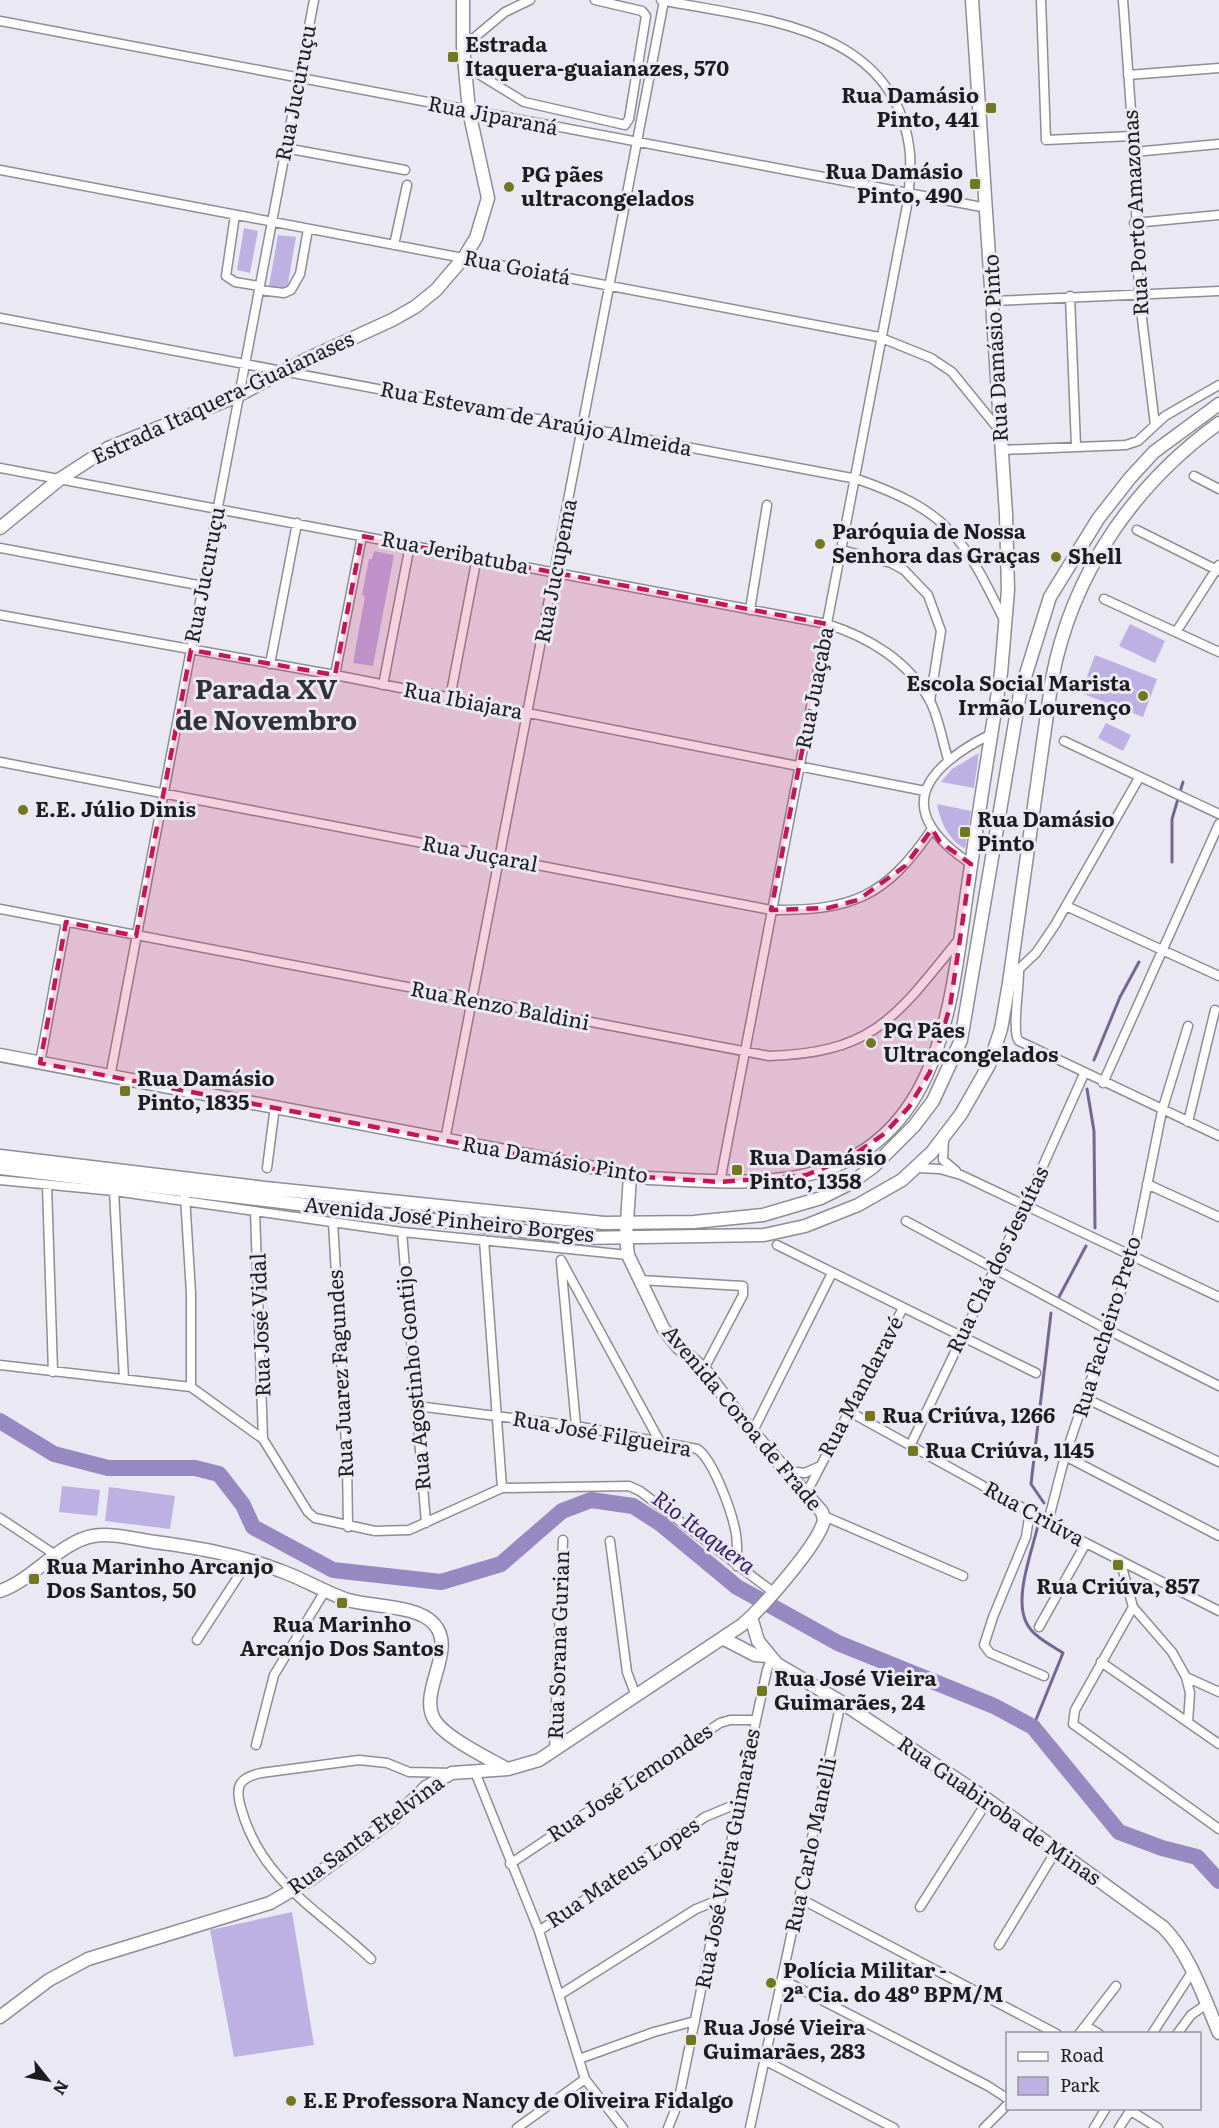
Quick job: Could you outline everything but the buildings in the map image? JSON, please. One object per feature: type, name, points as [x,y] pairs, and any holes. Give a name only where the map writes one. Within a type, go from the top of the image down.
[{"type":"street","name":"Rua Jucuruçu","points":[[110,1077],[314,0]]},
{"type":"street","name":"Estrada Itaquera-Guaianases","points":[[0,528],[60,479],[108,448],[240,394],[416,307],[436,290],[477,238],[488,198],[469,111],[463,47],[464,0]]},
{"type":"street","points":[[463,47],[505,12],[530,0]]},
{"type":"street","points":[[464,65],[524,102],[625,125],[629,119],[646,16],[642,11],[595,0]]},
{"type":"street","name":"Rua Jucupema","points":[[445,1140],[583,428],[662,0]]},
{"type":"street","name":"Rua Juaçaba","points":[[662,0],[784,25],[837,43],[855,55],[881,78],[901,118],[910,154],[909,195],[720,1182]]},
{"type":"street","name":"Rua Damásio Pinto","points":[[0,1055],[630,1176],[720,1182],[816,1172],[858,1152],[891,1127],[920,1091],[940,1047],[950,1007],[992,734],[1006,626],[1007,547],[1002,450],[972,0]]},
{"type":"street","points":[[1041,0],[1046,140],[1132,135]]},
{"type":"street","name":"Rua Porto Amazonas","points":[[1123,0],[1134,152],[1134,223],[1139,294],[1155,425]]},
{"type":"street","name":"Rua Jiparaná","points":[[0,21],[987,208]]},
{"type":"street","points":[[1128,75],[1219,68]]},
{"type":"street","points":[[1134,152],[1219,144]]},
{"type":"street","points":[[285,147],[405,170]]},
{"type":"street","name":"Rua Goiatá","points":[[0,170],[882,337],[931,358],[952,372],[1000,431]]},
{"type":"street","points":[[394,245],[407,185]]},
{"type":"street","points":[[235,215],[226,276],[235,282],[259,288],[284,292],[291,290],[300,274],[308,229]]},
{"type":"street","points":[[1134,223],[1219,215]]},
{"type":"street","points":[[993,301],[1219,291]]},
{"type":"street","points":[[1070,297],[1076,446]]},
{"type":"street","name":"Rua Estevam de Araújo Almeida","points":[[0,318],[855,478],[905,497],[952,530],[974,560],[1006,626]]},
{"type":"street","points":[[1002,450],[1126,446],[1138,441],[1155,425],[1219,385]]},
{"type":"street","name":"Avenida José Pinheiro Borges","points":[[0,1156],[185,1190],[568,1220],[627,1222],[694,1222],[763,1215],[821,1198],[849,1184],[873,1167],[897,1145],[933,1101],[962,1040],[1020,693],[1050,597],[1098,519],[1130,478],[1154,452],[1219,404]]},
{"type":"street","name":"Avenida José Pinheiro Borges","points":[[0,1168],[580,1238],[739,1237],[779,1233],[805,1226],[882,1193],[917,1168],[944,1138],[975,1093],[989,1065],[1001,1029],[1015,969],[1043,732],[1057,653],[1068,615],[1094,562],[1131,506],[1169,464],[1219,423]]},
{"type":"street","name":"Rua Jeribatuba","points":[[0,468],[827,624],[856,634],[894,658],[930,701],[948,759]]},
{"type":"street","points":[[1194,477],[1219,489]]},
{"type":"street","points":[[750,610],[767,505]]},
{"type":"street","points":[[270,664],[297,523]]},
{"type":"street","points":[[1137,530],[1218,569],[1176,632]]},
{"type":"street","points":[[335,675],[362,536]]},
{"type":"street","points":[[383,685],[410,545]]},
{"type":"street","points":[[0,548],[203,586]]},
{"type":"street","points":[[842,550],[897,567],[914,577],[928,596],[941,632],[930,701]]},
{"type":"street","points":[[450,698],[477,557]]},
{"type":"street","points":[[1104,599],[1219,652]]},
{"type":"street","name":"Rua Ibiajara","points":[[0,615],[335,675],[925,791]]},
{"type":"street","points":[[971,864],[940,842],[932,829],[926,811],[925,791],[948,759],[992,734]]},
{"type":"street","points":[[1064,741],[1171,794],[1219,814]]},
{"type":"street","name":"Rua Juçaral","points":[[0,762],[771,910],[828,908],[858,900],[892,879],[905,866],[932,829]]},
{"type":"street","points":[[1139,778],[1044,942],[1015,969],[1019,995],[1014,1030],[1017,1040],[1162,1112],[1219,1136]]},
{"type":"street","points":[[1102,1082],[1165,950],[1219,824]]},
{"type":"street","points":[[1066,906],[1219,976]]},
{"type":"street","name":"Rua Renzo Baldini","points":[[0,909],[769,1056],[808,1054],[827,1050],[868,1034],[898,1013],[960,938]]},
{"type":"street","points":[[40,1063],[66,922]]},
{"type":"street","points":[[1188,1122],[1215,1010]]},
{"type":"street","name":"Rua Facheiro Preto","points":[[1046,1520],[1065,1456],[1087,1399],[1133,1256],[1162,1112],[1188,1026]]},
{"type":"street","name":"Rua Chá dos Jesuítas","points":[[910,1446],[960,1336],[1025,1206],[1085,1074]]},
{"type":"street","points":[[267,1168],[275,1106]]},
{"type":"street","points":[[944,1138],[944,1160],[961,1175]]},
{"type":"street","points":[[917,1168],[940,1169],[961,1175],[1219,1297]]},
{"type":"street","name":"Avenida Coroa de Frade","points":[[630,1176],[626,1237],[628,1255],[667,1334],[678,1347],[704,1369],[752,1433],[789,1471],[824,1516],[823,1526],[816,1538],[753,1615]]},
{"type":"street","points":[[0,1180],[114,1191],[185,1190],[255,1211],[402,1232],[628,1255]]},
{"type":"street","points":[[1147,1184],[1219,1217]]},
{"type":"street","points":[[47,1185],[53,1372]]},
{"type":"street","points":[[185,1190],[191,1293],[191,1387]]},
{"type":"street","points":[[114,1191],[124,1379]]},
{"type":"street","name":"Rua José Vidal","points":[[255,1211],[263,1439]]},
{"type":"street","points":[[906,1221],[1110,1331],[1219,1386]]},
{"type":"street","name":"Rua Juarez Fagundes","points":[[333,1222],[348,1462],[348,1527]]},
{"type":"street","name":"Rua Agostinho Gontijo","points":[[402,1232],[426,1523]]},
{"type":"street","points":[[484,1240],[502,1488]]},
{"type":"street","points":[[777,1245],[1036,1373]]},
{"type":"street","points":[[562,1248],[561,1260],[576,1426]]},
{"type":"street","points":[[561,1260],[659,1440]]},
{"type":"street","points":[[752,1433],[832,1273]]},
{"type":"street","points":[[640,1280],[741,1284],[745,1288],[704,1369]]},
{"type":"street","name":"Rua Mandaravé","points":[[807,1492],[903,1308]]},
{"type":"street","points":[[0,1365],[191,1387],[263,1439],[309,1512],[327,1522],[348,1527],[395,1532],[409,1530],[502,1488],[629,1486],[640,1491],[737,1566],[770,1596]]},
{"type":"street","points":[[1087,1399],[1219,1462]]},
{"type":"street","name":"Rua José Filgueira","points":[[417,1406],[576,1426],[692,1447],[704,1454],[732,1517],[737,1540],[737,1566]]},
{"type":"street","name":"Rua Criúva","points":[[850,1412],[1086,1543],[1219,1611]]},
{"type":"street","points":[[1065,1456],[1219,1536]]},
{"type":"street","name":"Rua Mandaravé","points":[[789,1471],[805,1473],[819,1467]]},
{"type":"street","points":[[1032,1512],[1026,1537],[984,1645],[990,1653],[1044,1676]]},
{"type":"street","points":[[824,1516],[963,1576]]},
{"type":"street","points":[[0,1518],[57,1556]]},
{"type":"street","points":[[0,1591],[22,1581],[86,1538],[97,1535],[195,1547],[249,1560],[289,1574],[349,1600],[416,1613],[434,1624],[440,1632],[441,1644],[431,1703],[432,1715],[450,1734],[507,1769]]},
{"type":"street","name":"Rua Sorana Gurian","points":[[554,1751],[562,1540]]},
{"type":"street","points":[[610,1541],[627,1672],[636,1696]]},
{"type":"street","points":[[1040,1627],[1086,1543]]},
{"type":"street","points":[[197,1640],[249,1560]]},
{"type":"street","points":[[1120,1560],[1133,1607],[1172,1652],[1186,1677],[1190,1693],[1188,1722]]},
{"type":"street","points":[[256,1745],[274,1675],[325,1591]]},
{"type":"street","points":[[1133,1607],[1071,1720],[1084,1734],[1219,1828]]},
{"type":"street","points":[[753,1615],[755,1637],[769,1658]]},
{"type":"street","name":"Rua Santa Etelvina","points":[[0,2017],[49,1980],[88,1959],[248,1911],[291,1892],[398,1815],[426,1787],[452,1773],[507,1769],[540,1760],[724,1639],[753,1615]]},
{"type":"street","name":"Rua Guabiroba de Minas","points":[[724,1639],[769,1658],[841,1702],[988,1800],[1163,1927],[1174,1938],[1192,1972],[1219,2033]]},
{"type":"street","name":"Rua José Vieira Guimarães","points":[[668,2128],[678,2103],[769,1658]]},
{"type":"street","points":[[1101,1662],[1219,1744]]},
{"type":"street","points":[[1186,1677],[1219,1692]]},
{"type":"street","name":"Rua Carlo Manelli","points":[[750,2128],[841,1702]]},
{"type":"street","name":"Rua José Lemondes","points":[[510,1864],[720,1723],[730,1720],[756,1720]]},
{"type":"street","points":[[371,1959],[291,1892],[268,1865],[246,1825],[237,1794],[242,1779],[261,1773],[359,1760],[387,1763],[409,1772],[452,1773]]},
{"type":"street","points":[[475,1772],[510,1864],[539,1931],[561,1994],[585,2079],[623,2128]]},
{"type":"street","points":[[920,1907],[988,1800]]},
{"type":"street","name":"Rua Mateus Lopes","points":[[539,1931],[705,1817],[741,1802]]},
{"type":"street","points":[[999,1945],[1057,1849]]},
{"type":"street","points":[[799,1898],[1053,2032]]},
{"type":"street","points":[[561,1994],[696,1909],[721,1899]]},
{"type":"street","points":[[1153,2032],[1192,1972]]},
{"type":"street","points":[[783,1980],[988,2086],[1006,2098]]},
{"type":"street","points":[[1080,2032],[1116,1986]]},
{"type":"street","points":[[1178,2032],[1191,2015],[1207,2004]]},
{"type":"street","points":[[579,2060],[654,2032],[695,2021]]},
{"type":"street","points":[[1086,2026],[1096,2032]]},
{"type":"street","points":[[766,2061],[894,2128]]},
{"type":"street","points":[[517,2128],[585,2079]]},
{"type":"street","points":[[984,2128],[1006,2106]]},
{"type":"street","points":[[1094,2128],[1105,2110]]},
{"type":"street","points":[[1119,2128],[1132,2110],[1158,2128]]},
{"type":"highlighted area","points":[[362,536],[827,624],[771,910],[828,908],[858,900],[905,866],[932,829],[940,842],[971,864],[950,1007],[930,1072],[909,1107],[884,1134],[849,1158],[806,1175],[720,1182],[630,1176],[40,1063],[66,922],[136,936],[191,650],[335,675]]},
{"type":"green space","points":[[244,228],[258,231],[250,273],[237,270]]},
{"type":"green space","points":[[278,235],[296,237],[287,289],[269,286]]},
{"type":"green space","points":[[374,551],[394,555],[373,666],[353,663],[365,596],[362,595],[369,559],[372,559]]},
{"type":"green space","points":[[1130,624],[1165,641],[1155,663],[1119,646]]},
{"type":"green space","points":[[1095,655],[1157,679],[1143,717],[1081,693]]},
{"type":"green space","points":[[1106,723],[1131,735],[1123,751],[1098,738]]},
{"type":"green space","points":[[979,753],[974,788],[941,782],[952,769]]},
{"type":"green space","points":[[937,804],[971,811],[965,849],[954,841],[946,830]]},
{"type":"green space","points":[[62,1486],[100,1490],[97,1516],[59,1512]]},
{"type":"green space","points":[[109,1487],[175,1496],[170,1529],[105,1521]]},
{"type":"green space","points":[[292,1912],[314,2045],[234,2057],[210,1930]]},
{"type":"waterway","points":[[1172,862],[1172,819],[1183,782]]},
{"type":"waterway","points":[[1094,1060],[1120,997],[1139,962]]},
{"type":"waterway","points":[[1087,1089],[1094,1131],[1095,1228]]},
{"type":"waterway","points":[[1059,1297],[1086,1246]]},
{"type":"waterway","points":[[1044,1503],[1031,1484],[1051,1313]]},
{"type":"waterway","name":"Rio Itaquera","points":[[0,1421],[54,1454],[108,1468],[195,1468],[219,1474],[243,1505],[253,1527],[333,1570],[441,1582],[501,1564],[562,1511],[591,1500],[633,1506],[661,1524],[737,1587],[838,1643],[994,1706],[1033,1727],[1119,1832],[1162,1848],[1197,1857],[1219,1881]]},
{"type":"waterway","points":[[1033,1727],[1063,1653],[1034,1633],[1023,1614],[1025,1575],[1038,1525]]},
{"type":"place","name":"Estrada Itaquera-guaianazes, 570","points":[[453,57]]},
{"type":"place","name":"Rua Damásio Pinto, 441","points":[[991,108]]},
{"type":"place","name":"Rua Damásio Pinto, 490","points":[[975,184]]},
{"type":"place","name":"PG pães ultracongelados","points":[[509,187]]},
{"type":"place","name":"Paróquia de Nossa Senhora das Graças","points":[[820,544]]},
{"type":"place","name":"Shell","points":[[1056,557]]},
{"type":"place","name":"Escola Social Marista Irmão Lourenço","points":[[1143,696]]},
{"type":"place","name":"E.E. Júlio Dinis","points":[[23,810]]},
{"type":"place","name":"Rua Damásio Pinto","points":[[965,832]]},
{"type":"place","name":"PG Pães Ultracongelados","points":[[871,1043]]},
{"type":"place","name":"Rua Damásio Pinto, 1835","points":[[125,1091]]},
{"type":"place","name":"Rua Damásio Pinto, 1358","points":[[737,1170]]},
{"type":"place","name":"Rua Criúva, 1266","points":[[870,1416]]},
{"type":"place","name":"Rua Criúva, 1145","points":[[913,1451]]},
{"type":"place","name":"Rua Criúva, 857","points":[[1118,1565]]},
{"type":"place","name":"Rua Marinho Arcanjo Dos Santos, 50","points":[[34,1579]]},
{"type":"place","name":"Rua Marinho Arcanjo Dos Santos","points":[[342,1603]]},
{"type":"place","name":"Rua José Vieira Guimarães, 24","points":[[762,1691]]},
{"type":"place","name":"Polícia Militar - 2ª Cia. do 48º BPM/M","points":[[771,1983]]},
{"type":"place","name":"Rua José Vieira Guimarães, 283","points":[[691,2040]]},
{"type":"place","name":"E.E Professora Nancy de Oliveira Fidalgo","points":[[291,2101]]},
{"type":"district","name":"Parada XV de Novembro","points":[[266,706]]}]
